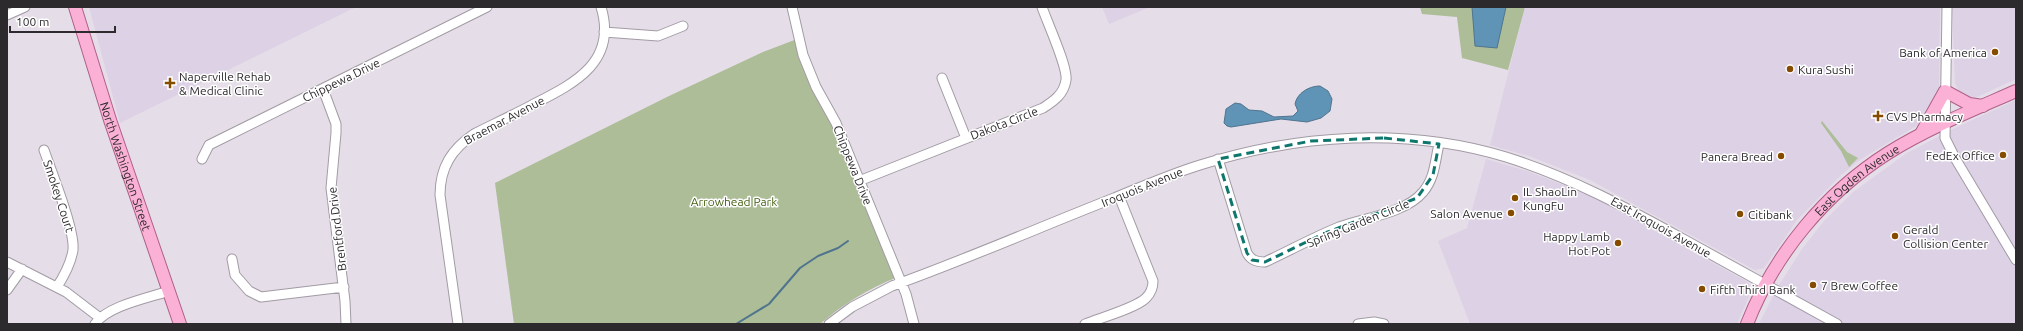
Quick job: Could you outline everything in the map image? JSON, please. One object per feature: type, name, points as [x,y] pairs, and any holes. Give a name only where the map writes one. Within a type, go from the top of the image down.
[{"type":"main road","name":"North Washington Street","points":[[75,7],[110,120],[180,324]]},
{"type":"main road","points":[[1921,134],[1945,91],[1969,104],[1983,106]]},
{"type":"main road","name":"East Ogden Avenue","points":[[1747,324],[1766,285],[1793,243],[1826,203],[1870,166],[1921,134],[2016,91]]},
{"type":"street","points":[[7,14],[25,7]]},
{"type":"street","name":"Chippewa Drive","points":[[202,159],[209,145],[487,7]]},
{"type":"street","name":"Braemar Avenue","points":[[458,324],[440,195],[440,183],[445,165],[456,147],[474,134],[565,88],[580,78],[590,67],[597,55],[604,32],[601,7]]},
{"type":"street","name":"Dakota Circle","points":[[859,181],[1043,108],[1056,100],[1062,92],[1066,81],[1066,73],[1042,7]]},
{"type":"street","points":[[1947,7],[1944,124],[1945,138],[2016,260]]},
{"type":"street","name":"Chippewa Drive","points":[[795,8],[803,55],[816,87],[836,123],[906,294],[914,324]]},
{"type":"street","points":[[604,32],[658,36],[683,26]]},
{"type":"street","points":[[942,78],[966,138]]},
{"type":"street","name":"Brentford Drive","points":[[323,89],[336,124],[336,140],[331,188],[344,287],[346,324]]},
{"type":"street","name":"Iroquois Avenue","points":[[829,324],[842,314],[875,294],[1190,168],[1218,159],[1286,144],[1339,139],[1384,138],[1477,150]]},
{"type":"street","name":"Spring Garden Circle","points":[[1218,159],[1247,253],[1252,260],[1264,262],[1325,233],[1382,214],[1417,198],[1431,180],[1439,144]]},
{"type":"street","name":"Smokey Court","points":[[44,150],[70,227],[73,244],[69,264],[57,287]]},
{"type":"street","name":"East Iroquois Avenue","points":[[1477,150],[1503,156],[1541,169],[1596,192],[1837,324]]},
{"type":"street","points":[[1085,324],[1098,322],[1142,300],[1151,292],[1153,281],[1119,196]]},
{"type":"street","points":[[232,259],[235,275],[249,291],[261,297],[344,287]]},
{"type":"street","points":[[7,262],[78,299],[97,321],[112,310],[169,291]]},
{"type":"street","points":[[7,290],[22,270]]},
{"type":"street","points":[[1358,324],[1374,322],[1384,324]]},
{"type":"highlighted area","points":[[1384,138],[1439,144],[1433,175],[1417,198],[1325,233],[1265,262],[1252,260],[1247,253],[1218,159],[1311,141]]},
{"type":"shaded area","points":[[89,7],[356,7],[120,123]]},
{"type":"shaded area","points":[[1102,7],[1150,7],[1109,24]]},
{"type":"shaded area","points":[[1525,7],[1940,7],[1939,88],[1936,99],[1923,122],[1861,159],[1840,176],[1797,220],[1764,268],[1755,270],[1590,180],[1529,156],[1490,145]]},
{"type":"shaded area","points":[[1952,7],[2016,7],[2016,79],[1975,98],[1967,98],[1959,92],[1955,83]]},
{"type":"shaded area","points":[[2016,100],[2016,324],[1759,324],[1776,290],[1802,249],[1824,221],[1853,192],[1907,153],[1955,128]]},
{"type":"shaded area","points":[[1486,159],[1527,171],[1587,194],[1746,281],[1749,284],[1751,292],[1737,324],[1470,324],[1438,241],[1467,228]]},
{"type":"green space","points":[[1420,7],[1525,7],[1508,70],[1462,58],[1457,17],[1422,14]]},
{"type":"green space","name":"Arrowhead Park","points":[[797,39],[829,111],[898,277],[857,297],[820,324],[514,324],[495,183],[669,96],[763,52]]},
{"type":"green space","points":[[1822,121],[1847,152],[1858,158],[1849,167],[1841,151],[1821,123]]},
{"type":"water","points":[[1472,7],[1506,7],[1497,48],[1475,46]]},
{"type":"water","points":[[1320,86],[1328,91],[1332,99],[1330,111],[1321,118],[1307,122],[1281,119],[1231,127],[1224,123],[1226,109],[1235,103],[1241,104],[1249,110],[1262,111],[1274,117],[1293,116],[1298,111],[1295,104],[1301,93],[1312,87]]},
{"type":"waterway","points":[[736,324],[769,304],[800,268],[818,256],[838,248],[848,241]]},
{"type":"place","name":"Bank of America","points":[[1995,52]]},
{"type":"place","name":"Kura Sushi","points":[[1790,69]]},
{"type":"place","name":"Naperville Rehab & Medical Clinic","points":[[170,83]]},
{"type":"place","name":"CVS Pharmacy","points":[[1878,116]]},
{"type":"place","name":"FedEx Office","points":[[2003,155]]},
{"type":"place","name":"Panera Bread","points":[[1781,156]]},
{"type":"place","name":"IL ShaoLin KungFu","points":[[1515,198]]},
{"type":"place","name":"Salon Avenue","points":[[1511,213]]},
{"type":"place","name":"Citibank","points":[[1740,214]]},
{"type":"place","name":"Gerald Collision Center","points":[[1895,236]]},
{"type":"place","name":"Happy Lamb Hot Pot","points":[[1618,243]]},
{"type":"place","name":"7 Brew Coffee","points":[[1813,285]]},
{"type":"place","name":"Fifth Third Bank","points":[[1702,289]]}]
